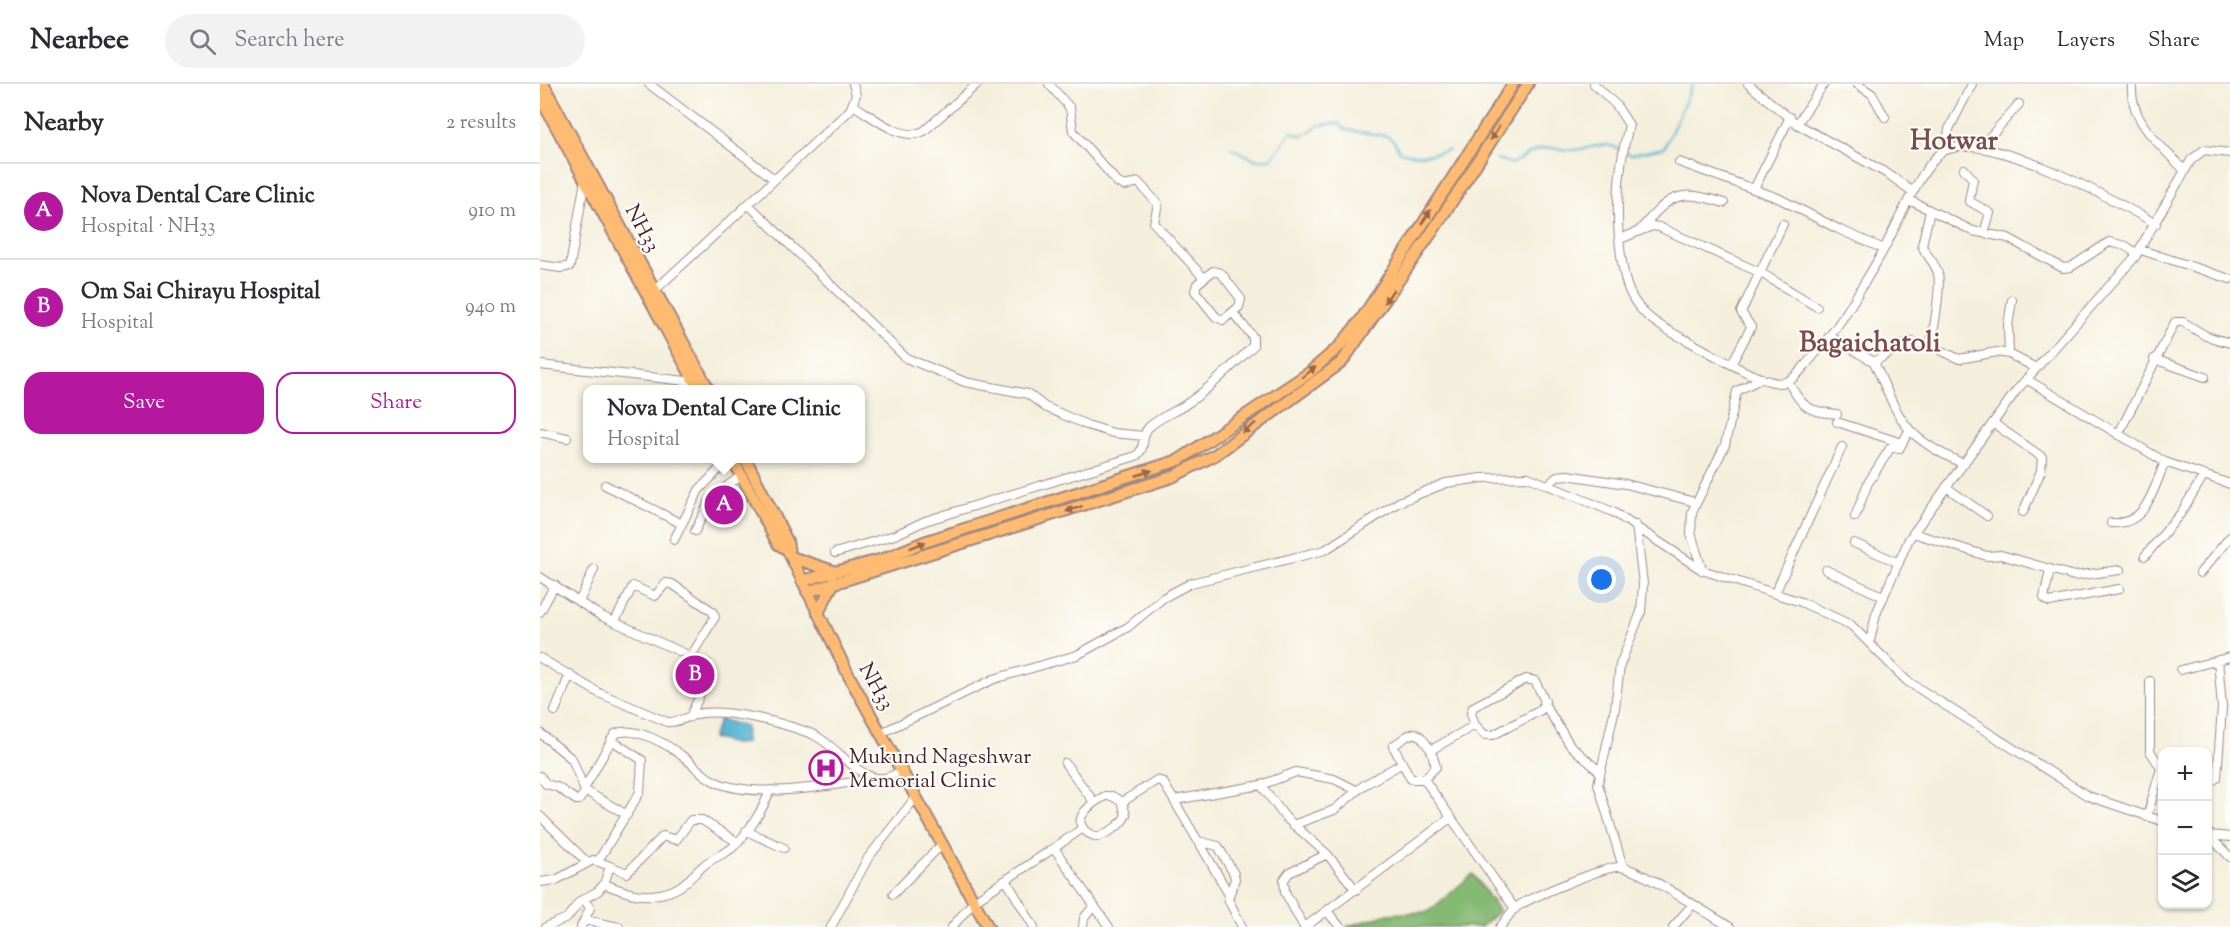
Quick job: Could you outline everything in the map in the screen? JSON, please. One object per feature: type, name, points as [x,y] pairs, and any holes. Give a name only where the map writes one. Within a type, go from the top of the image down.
[{"type":"main road","name":"NH33","points":[[543,84],[706,385]]},
{"type":"main road","points":[[807,592],[833,577],[924,542],[1179,460],[1309,373],[1340,346],[1361,320],[1513,84]]},
{"type":"main road","points":[[802,581],[833,577],[1172,477],[1215,455],[1342,362],[1434,229],[1528,84]]},
{"type":"main road","points":[[540,97],[696,385]]},
{"type":"main road","points":[[733,463],[778,544],[790,554],[833,577]]},
{"type":"main road","name":"NH33","points":[[747,463],[787,541],[790,554],[807,592],[881,733],[988,927]]},
{"type":"main road","points":[[818,613],[833,577]]},
{"type":"street","points":[[649,84],[774,179]]},
{"type":"street","points":[[654,291],[854,105],[856,95],[853,84]]},
{"type":"street","points":[[854,105],[901,133],[914,135],[924,131],[977,84]]},
{"type":"street","points":[[1049,84],[1070,108],[1074,131],[1118,183],[1125,186],[1138,182],[1158,204],[1154,223],[1204,278]]},
{"type":"street","points":[[1594,84],[1616,105],[1629,125],[1622,162],[1620,239],[1627,285],[1639,308],[1660,326],[1762,378],[1778,383],[1788,382],[1831,337],[1884,249],[1913,192],[1935,159],[1946,150],[1963,147],[1995,151],[2082,184],[2156,224]]},
{"type":"street","points":[[1748,84],[1797,123],[1888,174],[1913,192]]},
{"type":"street","points":[[1797,123],[1824,84]]},
{"type":"street","points":[[1857,84],[1872,94],[1885,117]]},
{"type":"street","points":[[1946,150],[1949,129],[1972,84]]},
{"type":"street","points":[[2132,84],[2133,106],[2142,125],[2184,170]]},
{"type":"street","points":[[1980,148],[2019,104]]},
{"type":"street","points":[[1754,189],[1790,117]]},
{"type":"street","points":[[1870,641],[1872,626],[1913,533],[1993,423],[2026,379],[2139,252],[2184,170],[2197,153],[2204,150],[2230,153]]},
{"type":"street","points":[[1679,162],[1754,189],[1884,249]]},
{"type":"street","points":[[1964,169],[1973,179],[1969,201],[1990,213],[1984,234]]},
{"type":"street","points":[[540,265],[561,268],[570,266],[585,178]]},
{"type":"street","points":[[1638,232],[1661,206],[1679,195],[1694,194],[1724,203]]},
{"type":"street","points":[[1909,200],[1972,231],[2007,238],[2066,268],[2072,267],[2109,242],[2230,279]]},
{"type":"street","points":[[748,204],[906,358],[965,382],[1028,394],[1045,408],[1087,425],[1113,433],[1144,436]]},
{"type":"street","points":[[1929,346],[1934,333],[1939,280],[1937,271],[1922,245],[1930,211]]},
{"type":"street","points":[[1732,363],[1750,329],[1750,323],[1741,312],[1783,224]]},
{"type":"street","points":[[1620,239],[1659,226],[1761,273],[1817,307]]},
{"type":"street","points":[[1218,271],[1240,296],[1241,305],[1233,313],[1219,319],[1197,295],[1195,287],[1204,278],[1218,271]]},
{"type":"street","points":[[2009,354],[2008,325],[2012,300]]},
{"type":"street","points":[[835,553],[895,535],[925,521],[1136,456],[1142,450],[1144,436],[1149,428],[1167,413],[1186,405],[1253,346],[1253,337],[1233,313]]},
{"type":"street","points":[[2118,435],[2154,359],[2176,321],[2206,336],[2230,343]]},
{"type":"street","points":[[1831,337],[1874,362],[1898,415],[1909,431],[1927,446],[1964,464]]},
{"type":"street","points":[[1874,362],[1905,342],[1929,346],[1959,359],[1997,352],[2009,354],[2036,368]]},
{"type":"street","points":[[2154,359],[2205,377]]},
{"type":"street","points":[[540,365],[690,385]]},
{"type":"street","points":[[1702,570],[1690,526],[1695,502],[1725,445],[1737,391],[1762,378]]},
{"type":"street","points":[[2026,379],[2165,462],[2230,484]]},
{"type":"street","points":[[1788,382],[1805,408],[1902,443]]},
{"type":"street","points":[[1993,423],[2042,457],[2041,471],[2023,512]]},
{"type":"street","points":[[1855,517],[1865,490],[1880,465],[1892,447],[1898,450],[1909,431]]},
{"type":"street","points":[[540,432],[567,438]]},
{"type":"street","points":[[1775,593],[1842,447]]},
{"type":"street","points":[[2111,523],[2126,524],[2139,516],[2165,462]]},
{"type":"street","points":[[674,540],[699,490],[727,463]]},
{"type":"street","points":[[1549,484],[1558,476],[1567,475],[1626,484],[1695,502]]},
{"type":"street","points":[[2145,556],[2181,513],[2204,475]]},
{"type":"street","points":[[695,531],[712,497],[741,476]]},
{"type":"street","points":[[881,733],[994,679],[1077,655],[1128,627],[1181,587],[1325,550],[1399,502],[1446,483],[1464,479],[1528,477],[1613,512],[1702,570],[1811,607],[1858,631],[1907,681],[2088,796],[2158,819]]},
{"type":"street","points":[[605,485],[682,524]]},
{"type":"street","points":[[1946,487],[1987,516]]},
{"type":"street","points":[[1623,867],[1600,797],[1599,771],[1615,708],[1620,665],[1641,612],[1643,584],[1636,525]]},
{"type":"street","points":[[1913,533],[1987,556],[2001,555],[2050,570],[2080,576],[2120,570]]},
{"type":"street","points":[[2200,573],[2230,537]]},
{"type":"street","points":[[1854,543],[1899,563]]},
{"type":"street","points":[[579,602],[594,569]]},
{"type":"street","points":[[1826,570],[1884,597]]},
{"type":"street","points":[[2050,570],[2044,596],[2047,602],[2119,589]]},
{"type":"street","points":[[540,577],[579,602],[615,621],[708,664],[711,670],[690,717]]},
{"type":"street","points":[[615,621],[633,586],[655,596],[666,583],[672,584],[712,610],[715,617],[691,656]]},
{"type":"street","points":[[540,612],[555,585]]},
{"type":"street","points":[[1858,631],[1872,626]]},
{"type":"street","points":[[2181,670],[2230,657]]},
{"type":"street","points":[[540,658],[599,693],[661,720],[678,722],[708,713],[743,717],[811,734],[872,779]]},
{"type":"street","points":[[2212,781],[2216,779],[2219,761],[2222,700],[2218,660]]},
{"type":"street","points":[[555,711],[570,674]]},
{"type":"street","points":[[1545,705],[1538,713],[1493,735],[1485,735],[1475,725],[1471,713],[1473,707],[1526,679],[1535,681],[1545,705],[1570,745],[1599,771]]},
{"type":"street","points":[[2147,816],[2161,768],[2150,751],[2150,681]]},
{"type":"street","points":[[1431,750],[1475,725]]},
{"type":"street","points":[[540,776],[546,784],[557,787],[579,800],[610,740],[620,731],[634,732],[675,751],[715,782],[733,787],[770,790],[890,778],[901,770]]},
{"type":"street","points":[[540,733],[572,759],[585,790],[627,815]]},
{"type":"street","points":[[1420,735],[1431,750],[1436,767],[1424,779],[1412,781],[1393,746],[1407,736],[1420,735]]},
{"type":"street","points":[[598,861],[641,788],[642,760],[610,740]]},
{"type":"street","points":[[1065,763],[1094,802]]},
{"type":"street","points":[[1293,825],[1334,810],[1356,790],[1401,764]]},
{"type":"street","points":[[1174,800],[1261,785],[1301,771],[1334,779],[1356,790]]},
{"type":"street","points":[[1424,779],[1449,819],[1515,909]]},
{"type":"street","points":[[1122,802],[1157,780],[1163,782],[1228,893]]},
{"type":"street","points":[[1261,785],[1293,825],[1327,854],[1356,890]]},
{"type":"street","points":[[604,884],[638,895],[668,891],[691,880],[704,866],[737,842],[761,809],[770,790]]},
{"type":"street","points":[[1105,796],[1112,796],[1122,802],[1125,815],[1122,822],[1111,831],[1097,837],[1088,834],[1083,828],[1080,817],[1084,809],[1094,802],[1105,796]]},
{"type":"street","points":[[831,927],[868,858],[916,797]]},
{"type":"street","points":[[540,816],[587,862]]},
{"type":"street","points":[[540,882],[556,880],[587,862],[598,861],[623,873],[629,872],[661,837],[676,840],[695,818],[737,842]]},
{"type":"street","points":[[1327,854],[1289,873],[1284,880],[1285,892],[1304,927],[1449,819]]},
{"type":"street","points":[[952,927],[974,901],[1083,828]]},
{"type":"street","points":[[746,831],[784,848]]},
{"type":"street","points":[[2212,835],[2230,837]]},
{"type":"street","points":[[2212,839],[2230,856]]},
{"type":"street","points":[[1200,842],[1215,844],[1235,876],[1228,899],[1242,927]]},
{"type":"street","points":[[893,894],[942,844]]},
{"type":"street","points":[[1054,848],[1109,927]]},
{"type":"street","points":[[546,927],[567,918],[584,899],[594,894],[604,884],[610,866]]},
{"type":"street","points":[[1500,927],[1515,909],[1600,870],[1623,867],[1730,927]]},
{"type":"street","points":[[1006,880],[1034,927]]},
{"type":"street","points":[[584,899],[590,908],[583,923],[619,927]]},
{"type":"street","points":[[1673,927],[1692,905]]},
{"type":"street","points":[[1083,927],[1084,918],[1093,907]]},
{"type":"street","points":[[1327,911],[1340,927]]},
{"type":"street","points":[[1506,921],[1514,927]]},
{"type":"green space","points":[[1473,874],[1499,911],[1481,927],[1346,927],[1388,914],[1428,912]]},
{"type":"water","points":[[720,719],[746,727],[745,743],[733,744],[712,738]]},
{"type":"waterway","points":[[1497,159],[1512,164],[1530,153],[1545,148],[1573,150],[1607,145],[1630,155],[1664,148],[1693,84]]},
{"type":"waterway","points":[[1231,148],[1257,160],[1271,159],[1291,132],[1303,136],[1319,125],[1338,123],[1346,130],[1387,136],[1394,141],[1400,152],[1425,155],[1449,150]]},
{"type":"place","name":"Nova Dental Care Clinic","points":[[724,505]]},
{"type":"place","name":"Om Sai Chirayu Hospital","points":[[695,675]]},
{"type":"place","name":"Mukund Nageshwar Memorial Clinic","points":[[826,768]]},
{"type":"district","name":"Hotwar","points":[[1954,140]]},
{"type":"district","name":"Bagaichatoli","points":[[1870,342]]}]
